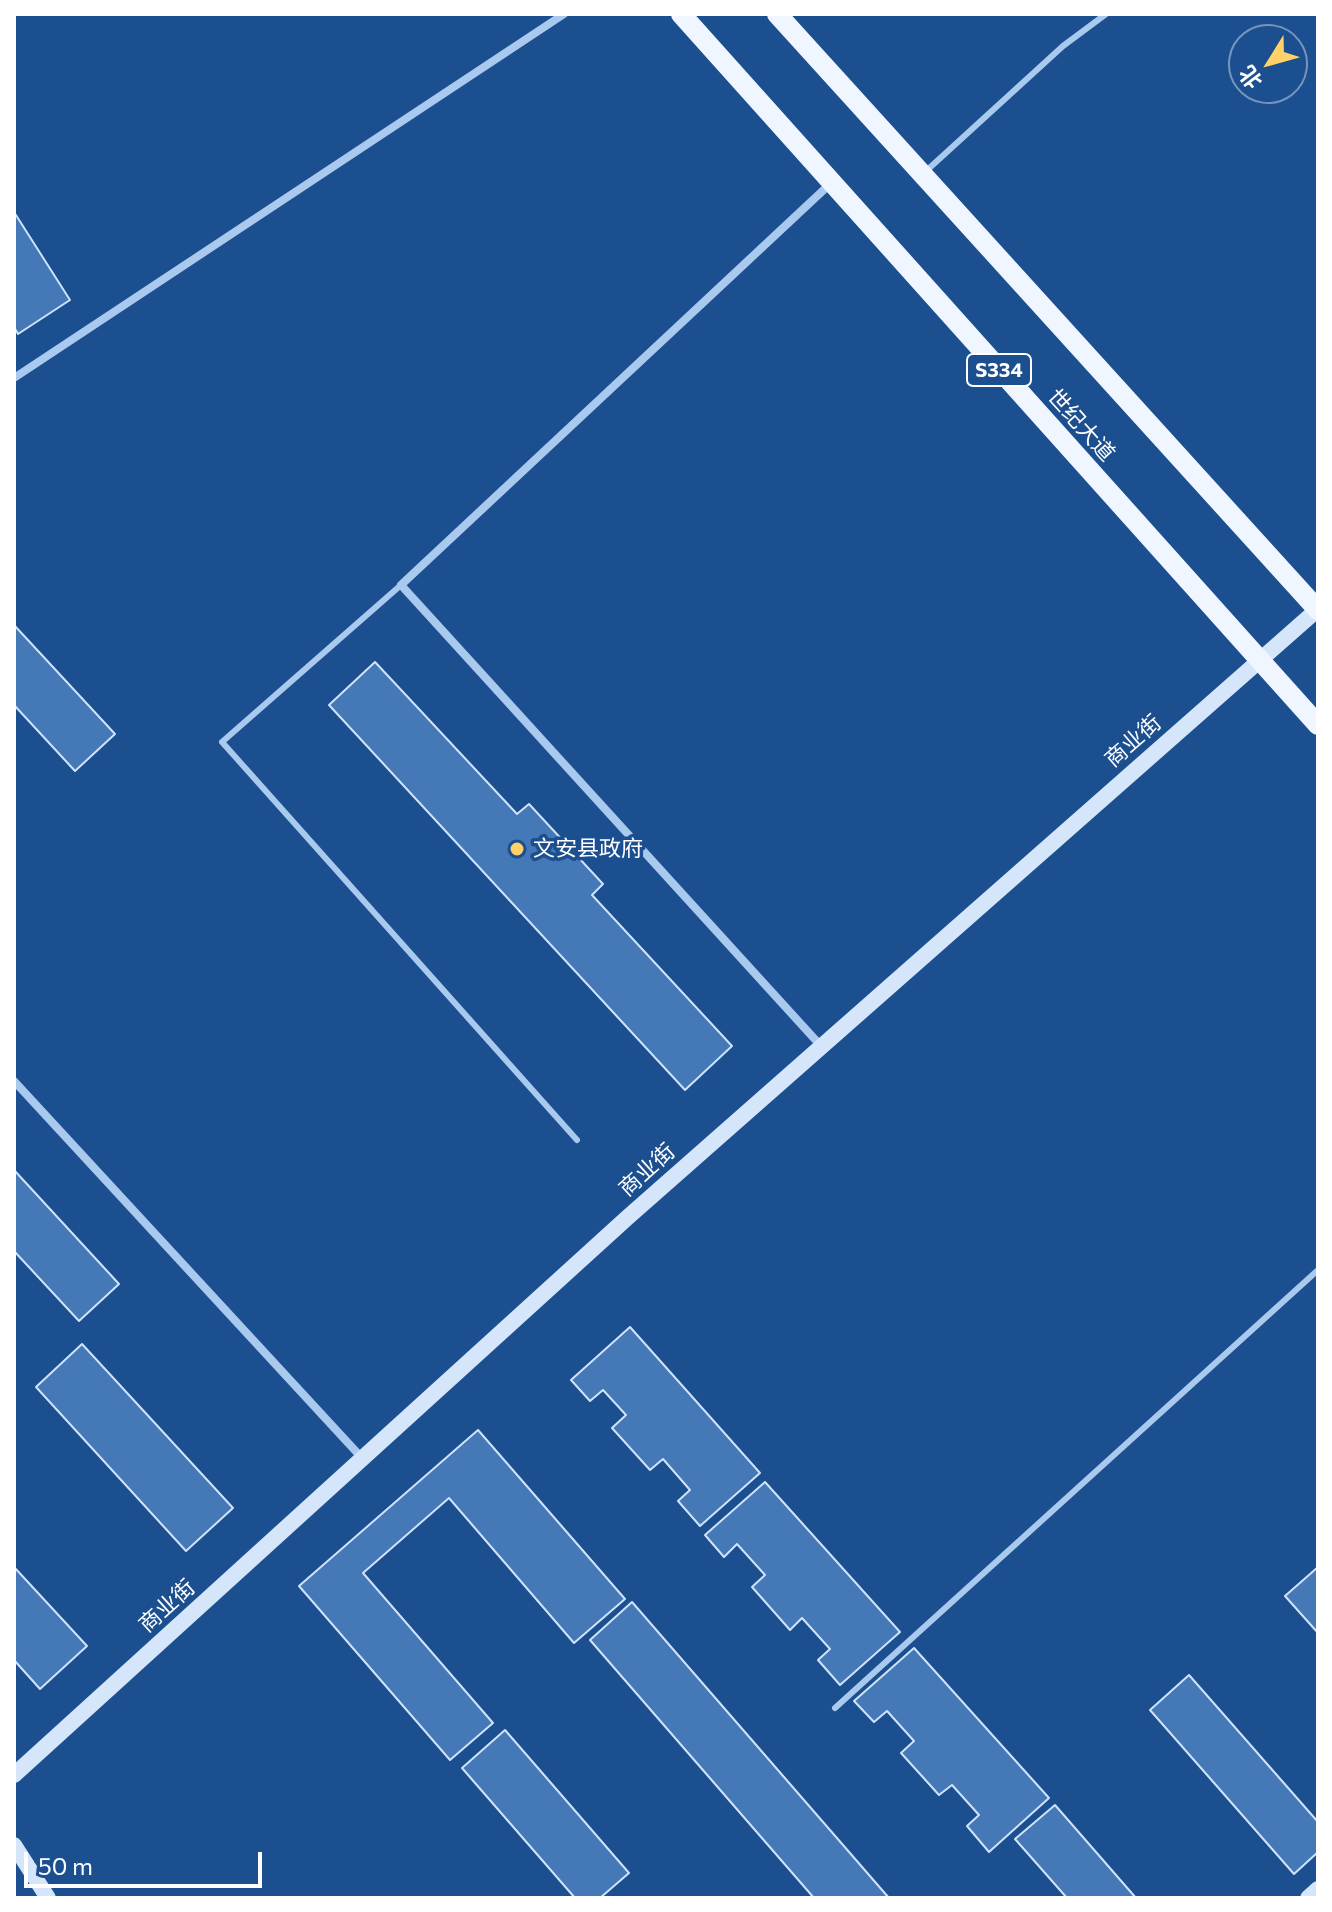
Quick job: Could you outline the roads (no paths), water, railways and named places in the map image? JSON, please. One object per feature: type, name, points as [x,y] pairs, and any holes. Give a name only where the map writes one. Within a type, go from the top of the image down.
[{"type":"main road","name":"世纪大道","points":[[681,14],[1318,725]]},
{"type":"main road","points":[[777,14],[1318,609]]},
{"type":"street","points":[[14,378],[564,14]]},
{"type":"street","points":[[821,1046],[401,585],[831,182]]},
{"type":"street","name":"商业街","points":[[14,1775],[628,1217],[1318,609]]},
{"type":"street","points":[[14,1081],[362,1458]]},
{"type":"street","points":[[15,1850],[48,1898]]},
{"type":"street","points":[[1308,1898],[1318,1889]]},
{"type":"lane","points":[[923,174],[1063,46],[1106,14]]},
{"type":"lane","points":[[401,585],[222,742],[577,1140]]},
{"type":"lane","points":[[835,1708],[1318,1270]]},
{"type":"place","name":"文安县政府","points":[[517,849]]}]
